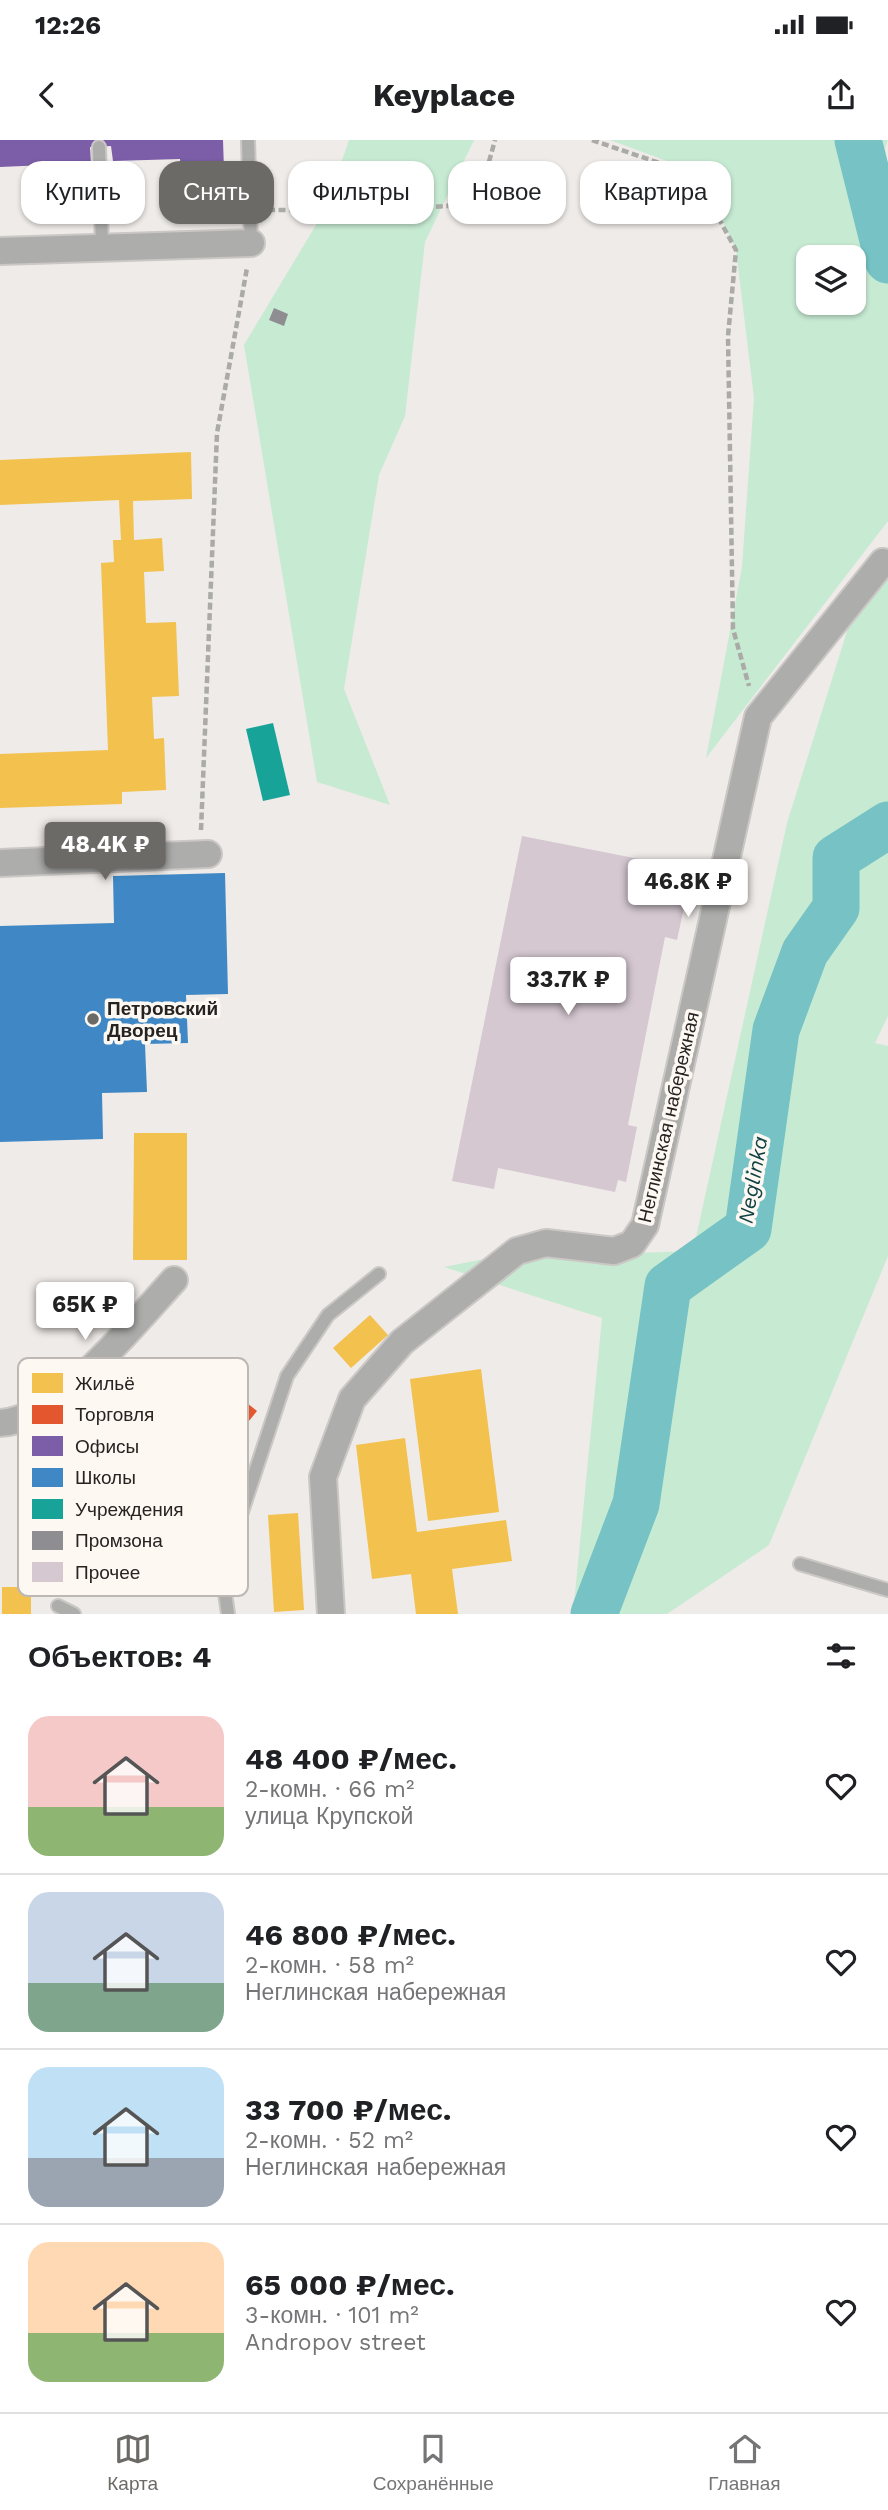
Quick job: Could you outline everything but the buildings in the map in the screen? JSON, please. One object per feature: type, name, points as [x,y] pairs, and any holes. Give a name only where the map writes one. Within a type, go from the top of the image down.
[{"type":"street","points":[[0,251],[251,243]]},
{"type":"street","name":"Неглинская набережная","points":[[331,1614],[323,1477],[352,1399],[402,1342],[517,1251],[547,1243],[614,1251],[632,1244],[645,1225],[758,717],[883,562]]},
{"type":"street","points":[[0,863],[204,854]]},
{"type":"street","points":[[103,1358],[174,1280]]},
{"type":"street","points":[[0,1423],[18,1421]]},
{"type":"lane","points":[[248,140],[249,161]]},
{"type":"lane","points":[[99,147],[102,247]]},
{"type":"lane","points":[[250,224],[251,243]]},
{"type":"lane","points":[[248,1494],[287,1376],[328,1315],[379,1274]]},
{"type":"lane","points":[[800,1564],[888,1590]]},
{"type":"lane","points":[[225,1596],[228,1614]]},
{"type":"lane","points":[[58,1606],[74,1614]]},
{"type":"path","points":[[274,210],[382,211],[448,206],[487,169],[495,140]]},
{"type":"path","points":[[593,140],[695,175],[736,250],[728,336],[733,629],[758,717]]},
{"type":"path","points":[[204,854],[217,433],[251,243]]},
{"type":"green space","points":[[349,140],[474,140],[464,161],[448,161],[448,194],[434,223],[434,161],[342,161]]},
{"type":"green space","points":[[610,140],[888,140],[885,148],[888,165],[888,521],[706,758],[742,567],[754,398],[736,250],[724,224],[731,224],[731,161],[667,161]]},
{"type":"green space","points":[[317,224],[434,224],[425,242],[405,416],[379,475],[344,689],[390,805],[317,782],[244,345]]},
{"type":"green space","points":[[888,571],[888,1016],[875,1043],[888,1046],[888,1256],[769,1545],[667,1614],[573,1614],[602,1318],[444,1267],[489,1258],[693,1251],[787,823],[848,628]]},
{"type":"waterway","name":"Neglinka","points":[[858,140],[888,260]]},
{"type":"waterway","name":"Neglinka","points":[[594,1614],[636,1504],[668,1286],[748,1229],[776,1030],[805,952],[836,908],[836,858],[888,825]]},
{"type":"place","name":"Петровский Дворец","points":[[93,1019]]}]
